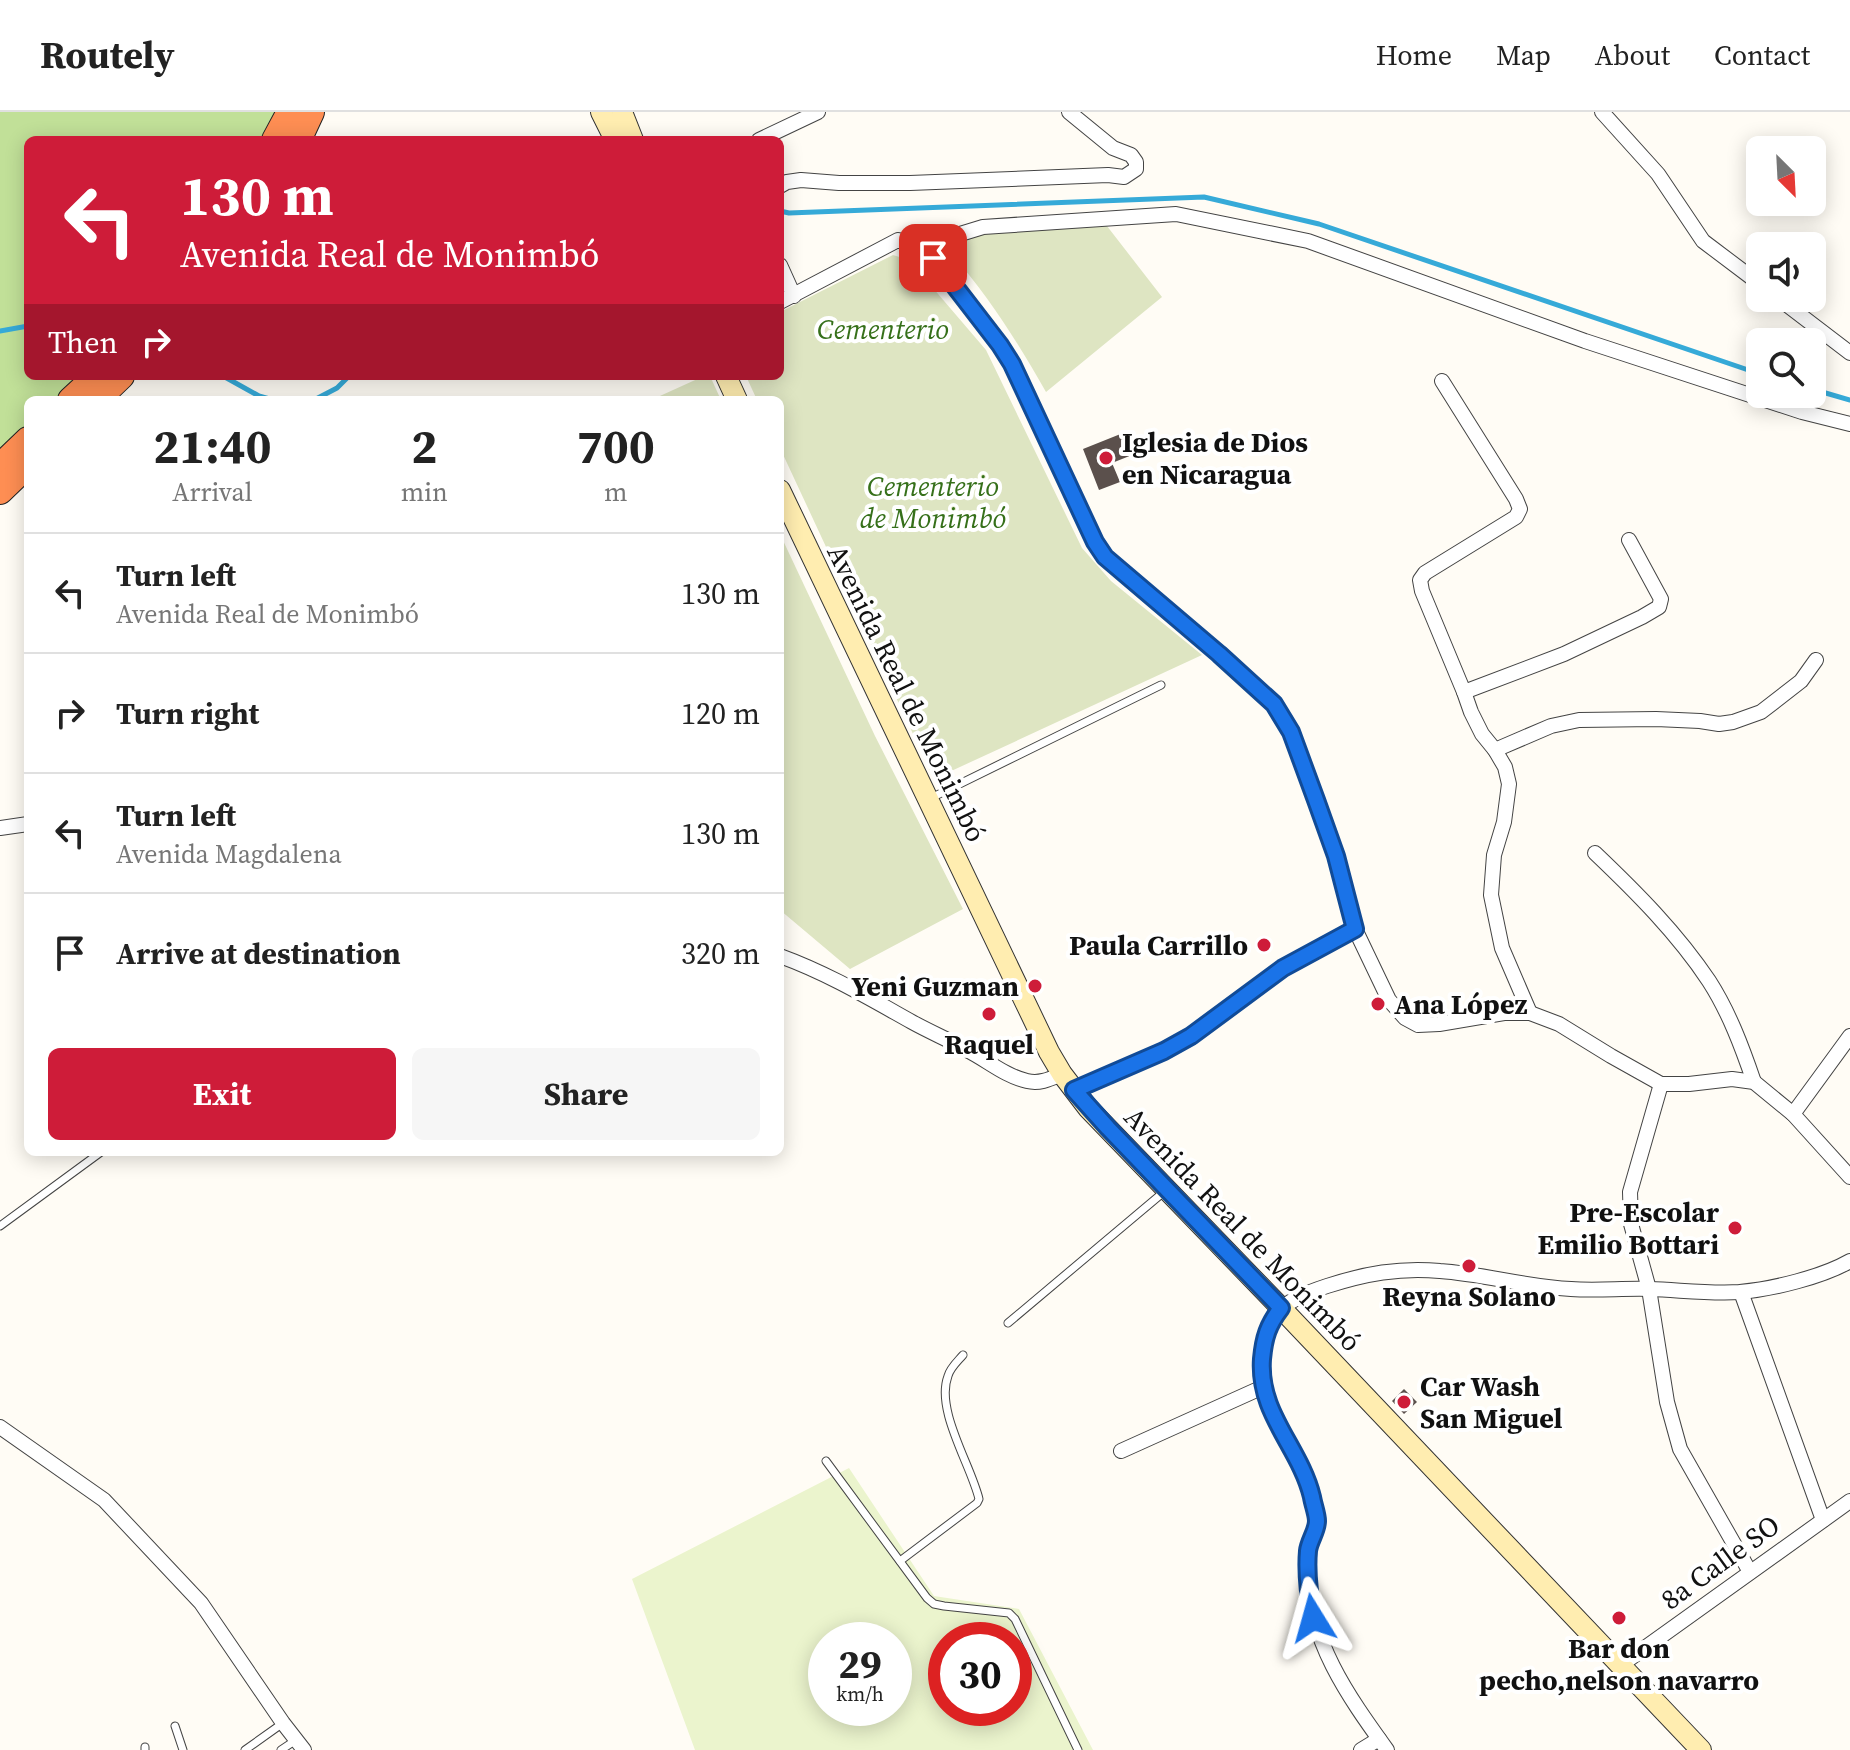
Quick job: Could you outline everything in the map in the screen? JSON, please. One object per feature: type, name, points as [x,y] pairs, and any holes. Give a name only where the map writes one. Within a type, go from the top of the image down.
[{"type":"highway","points":[[277,136],[290,112]]},
{"type":"highway","points":[[300,136],[311,112]]},
{"type":"highway","points":[[75,396],[93,380]]},
{"type":"highway","points":[[100,396],[117,380]]},
{"type":"highway","points":[[0,467],[24,444]]},
{"type":"highway","points":[[0,491],[24,468]]},
{"type":"street","points":[[601,112],[613,136]]},
{"type":"street","points":[[622,112],[631,136]]},
{"type":"street","points":[[767,136],[818,112]]},
{"type":"street","points":[[784,184],[801,180],[896,183],[1108,175],[1124,177],[1136,169],[1131,155],[1113,148],[1069,112]]},
{"type":"street","points":[[1602,112],[1658,174],[1703,241],[1746,273]]},
{"type":"street","points":[[921,246],[983,227],[1176,214],[1308,241],[1585,341],[1802,412],[1850,424]]},
{"type":"street","points":[[787,299],[898,240],[921,246],[933,258],[1012,364],[1095,542],[1105,557],[1274,704],[1291,732],[1316,800],[1336,856],[1355,929],[1389,1000],[1405,1018],[1418,1025],[1504,1013],[1530,1013],[1559,1024],[1661,1084],[1732,1079],[1754,1082]]},
{"type":"street","points":[[1796,312],[1850,353]]},
{"type":"street","points":[[1442,381],[1520,509],[1516,517],[1425,573],[1420,580],[1471,712],[1505,767],[1509,784],[1504,822],[1494,855],[1491,895],[1502,948],[1530,1013]]},
{"type":"street","name":"Avenida Real de Monimbó","points":[[784,498],[1049,1052],[1068,1082],[1088,1108],[1701,1750]]},
{"type":"street","points":[[1464,692],[1564,654],[1659,607],[1661,599],[1629,540]]},
{"type":"street","points":[[1495,750],[1551,726],[1579,720],[1733,722],[1761,712],[1801,681],[1816,660]]},
{"type":"street","points":[[0,828],[24,825]]},
{"type":"street","points":[[1595,853],[1647,904],[1708,981],[1734,1029],[1754,1082],[1793,1114],[1850,1177]]},
{"type":"street","points":[[784,958],[856,989],[1016,1077],[1039,1083],[1068,1082],[1164,1051],[1191,1036],[1283,968],[1355,929]]},
{"type":"street","points":[[1793,1114],[1850,1036]]},
{"type":"street","points":[[1661,1084],[1630,1192],[1631,1224],[1649,1289],[1667,1402],[1680,1449],[1750,1572]]},
{"type":"street","points":[[1361,1750],[1383,1744],[1357,1709],[1318,1635],[1309,1596],[1308,1573],[1308,1548],[1317,1521],[1302,1469],[1270,1410],[1263,1387],[1263,1342],[1269,1323],[1281,1308],[1294,1299],[1360,1275],[1394,1271],[1438,1271],[1571,1289],[1741,1292],[1802,1280],[1850,1261]]},
{"type":"street","points":[[1741,1292],[1823,1520]]},
{"type":"street","points":[[1121,1451],[1263,1387]]},
{"type":"street","points":[[0,1427],[104,1500],[201,1603],[300,1745]]},
{"type":"street","name":"8a Calle SO","points":[[1621,1665],[1850,1501]]},
{"type":"lane","points":[[927,800],[1161,685]]},
{"type":"lane","points":[[0,1226],[96,1156]]},
{"type":"lane","points":[[1008,1323],[1167,1189]]},
{"type":"lane","points":[[900,1561],[979,1499],[946,1405],[949,1372],[963,1355]]},
{"type":"lane","points":[[826,1461],[934,1604],[1009,1613],[1015,1619],[1078,1750]]},
{"type":"lane","points":[[245,1750],[283,1723]]},
{"type":"lane","points":[[175,1726],[183,1750]]},
{"type":"lane","points":[[281,1750],[300,1745]]},
{"type":"green space","points":[[0,112],[290,112],[277,136],[24,136],[24,380],[93,380],[75,396],[24,396],[24,444],[0,467]]},
{"type":"green space","points":[[1100,217],[1162,297],[1046,392],[998,315],[942,243],[957,233]]},
{"type":"green space","points":[[893,255],[909,260],[986,350],[1082,548],[1111,581],[1202,655],[934,779],[784,457],[784,396],[755,396],[748,380],[784,380],[784,310]]},
{"type":"green space","points":[[695,380],[712,380],[719,396],[660,396]]},
{"type":"green space","points":[[784,543],[875,736],[963,909],[850,969],[784,913]]},
{"type":"green space","points":[[849,1468],[934,1596],[1019,1609],[1026,1622],[928,1622],[928,1726],[1032,1726],[1032,1634],[1093,1750],[695,1750],[632,1579]]},
{"type":"building","name":"Iglesia de Dios en Nicaragua","points":[[1128,431],[1137,453],[1112,463],[1120,482],[1099,490],[1083,449]]},
{"type":"building","name":"Car Wash San Miguel","points":[[1404,1389],[1417,1402],[1404,1414],[1392,1401]]},
{"type":"waterway","points":[[784,212],[1204,197],[1319,224],[1746,369]]},
{"type":"waterway","points":[[0,331],[24,327]]},
{"type":"waterway","points":[[230,380],[259,396]]},
{"type":"waterway","points":[[322,396],[345,380]]},
{"type":"waterway","points":[[1826,393],[1850,400]]},
{"type":"place","name":"Iglesia de Dios en Nicaragua","points":[[1106,458]]},
{"type":"place","name":"Paula Carrillo","points":[[1264,945]]},
{"type":"place","name":"Yeni Guzman","points":[[1035,986]]},
{"type":"place","name":"Ana López","points":[[1378,1004]]},
{"type":"place","name":"Raquel","points":[[989,1014]]},
{"type":"place","name":"Pre-Escolar Emilio Bottari","points":[[1735,1228]]},
{"type":"place","name":"Reyna Solano","points":[[1469,1266]]},
{"type":"place","name":"Car Wash San Miguel","points":[[1404,1402]]},
{"type":"place","name":"Bar don pecho,nelson navarro","points":[[1619,1618]]},
{"type":"route","points":[[933,258],[1012,364],[1095,542],[1105,557],[1274,704],[1291,732],[1336,856],[1355,929],[1283,968],[1191,1036],[1074,1090],[1281,1308],[1269,1323],[1263,1342],[1261,1369],[1270,1410],[1302,1469],[1317,1521],[1308,1548],[1309,1596],[1313,1618]]},
{"type":"park label","name":"Cementerio","points":[[883,329]]},
{"type":"park label","name":"Cementerio de Monimbó","points":[[933,502]]}]
